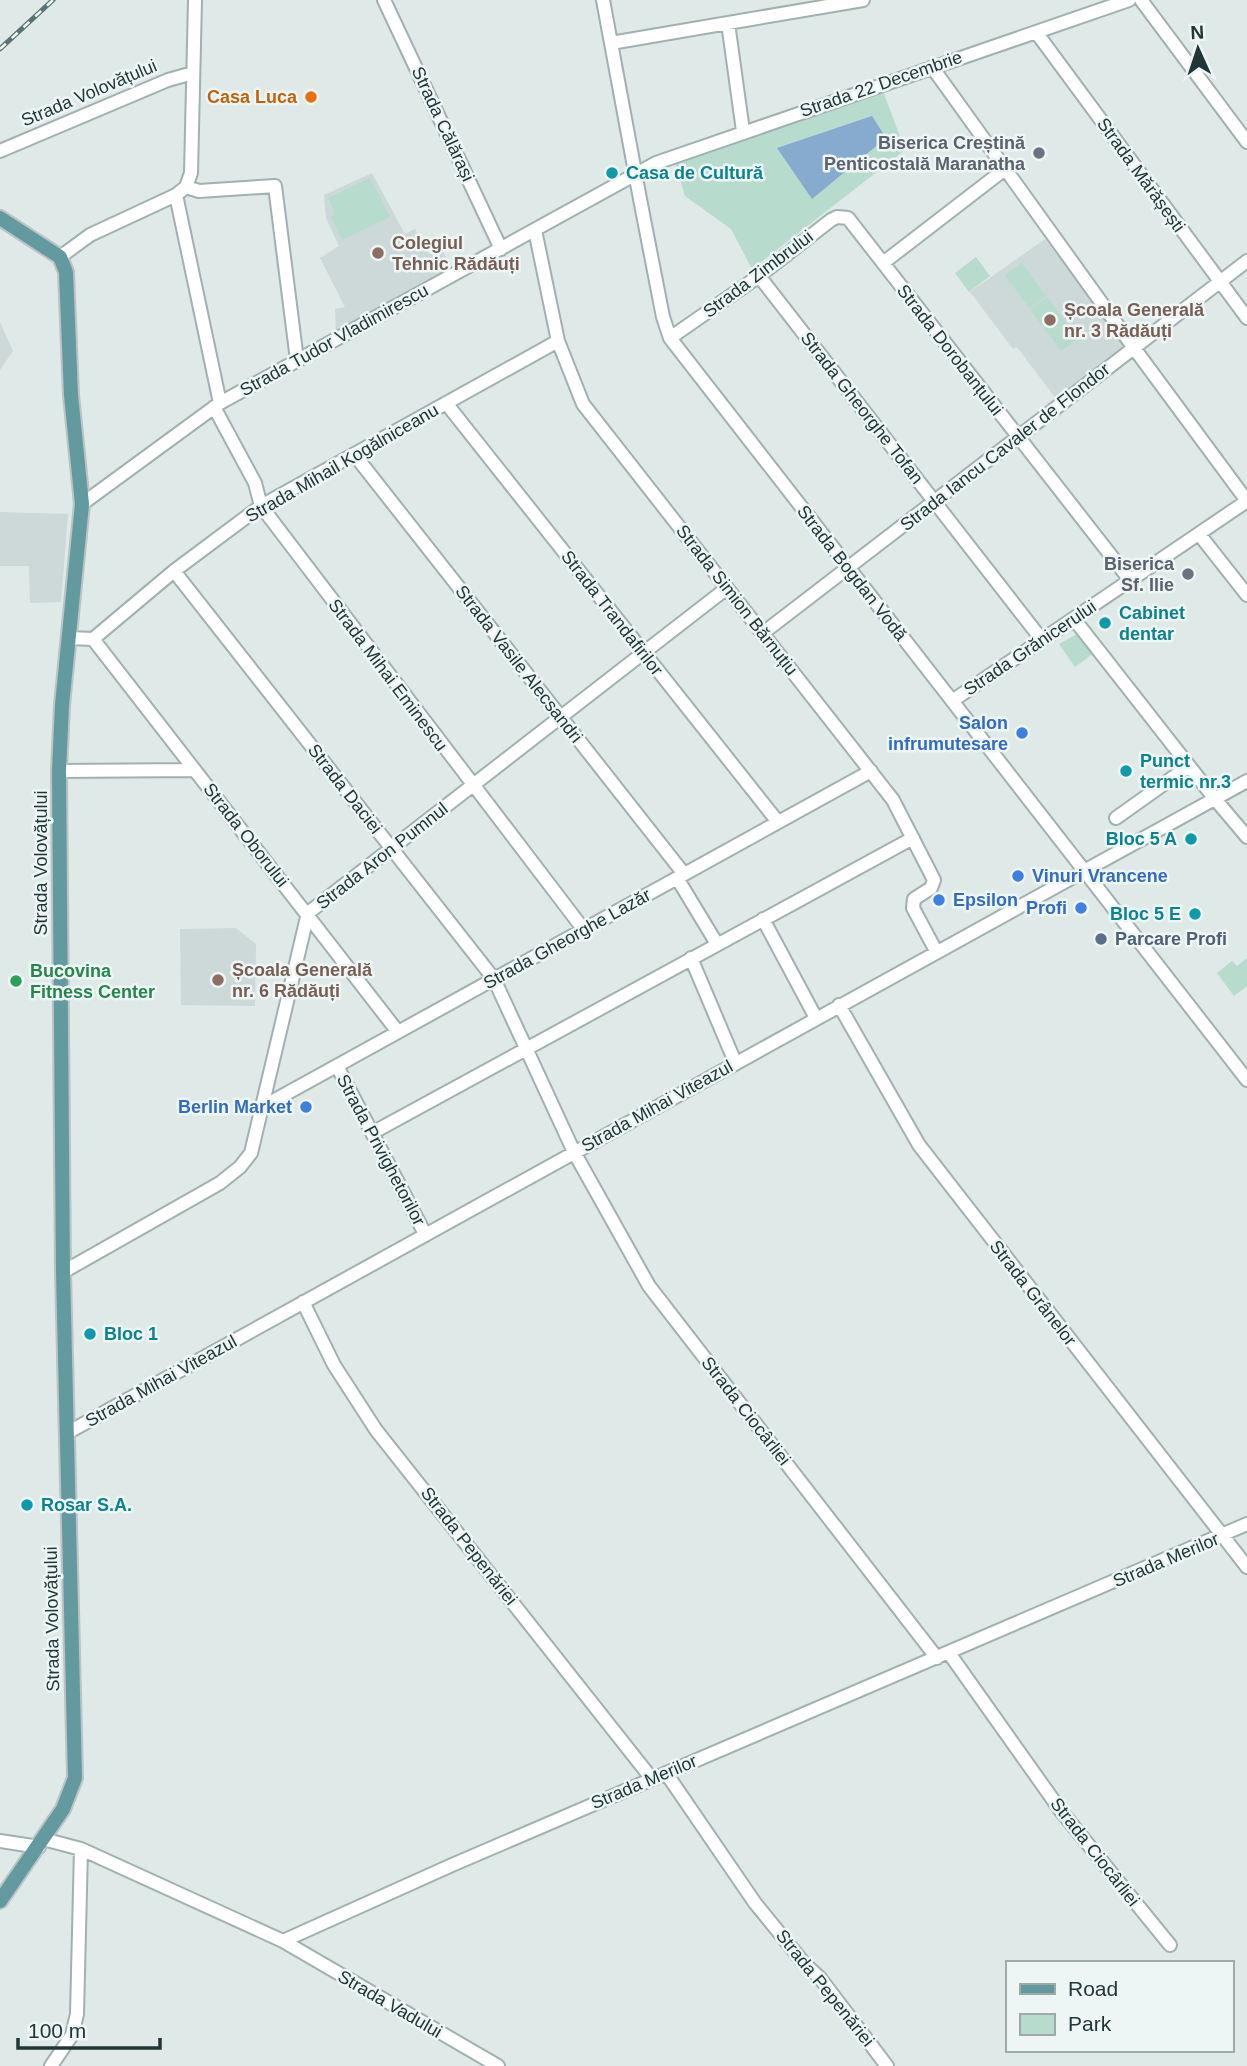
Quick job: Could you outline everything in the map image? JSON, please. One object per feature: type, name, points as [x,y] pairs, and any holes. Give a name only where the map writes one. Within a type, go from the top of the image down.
[{"type":"main road","points":[[0,218],[60,257]]},
{"type":"main road","name":"Strada Volovățului","points":[[0,1901],[63,1809],[75,1778],[63,1272],[60,771],[68,638],[82,504],[71,396],[66,272],[60,257]]},
{"type":"street","points":[[181,191],[191,173],[195,0]]},
{"type":"street","name":"Strada Călărași","points":[[384,0],[501,248]]},
{"type":"street","name":"Strada Bogdan Vodă","points":[[603,0],[663,317],[670,338],[1247,1080]]},
{"type":"street","points":[[611,43],[863,0]]},
{"type":"street","name":"Strada 22 Decembrie","points":[[636,175],[656,163],[743,131],[1129,0]]},
{"type":"street","points":[[1140,0],[1247,142]]},
{"type":"street","points":[[728,23],[743,131]]},
{"type":"street","name":"Strada Mărășești","points":[[1036,32],[1247,318]]},
{"type":"street","points":[[932,67],[1247,501]]},
{"type":"street","name":"Strada Volovățului","points":[[0,151],[168,80],[193,73]]},
{"type":"street","points":[[883,262],[1005,169]]},
{"type":"street","name":"Strada Tudor Vladimirescu","points":[[82,504],[217,405],[636,175]]},
{"type":"street","points":[[60,257],[90,234],[181,191],[275,186],[297,360]]},
{"type":"street","name":"Strada Mihai Eminescu","points":[[181,191],[217,405],[255,483],[261,506],[584,930]]},
{"type":"street","name":"Strada Zimbrului","points":[[670,338],[759,276],[831,220],[836,217],[848,218]]},
{"type":"street","name":"Strada Dorobanțului","points":[[848,218],[1130,580]]},
{"type":"street","name":"Strada Simion Bărnuțiu","points":[[535,230],[558,341],[583,404],[893,800],[933,880],[931,888],[914,900],[913,908],[936,951]]},
{"type":"street","name":"Strada Iancu Cavaler de Flondor","points":[[763,633],[1247,261]]},
{"type":"street","name":"Strada Gheorghe Tofan","points":[[759,276],[1042,640]]},
{"type":"street","name":"Strada Mihail Kogălniceanu","points":[[93,639],[174,572],[261,506],[558,341]]},
{"type":"street","name":"Strada Trandafirilor","points":[[446,403],[778,822]]},
{"type":"street","name":"Strada Vasile Alecsandri","points":[[354,454],[561,717],[681,876],[717,944]]},
{"type":"street","name":"Strada Grănicerului","points":[[952,701],[1247,501]]},
{"type":"street","points":[[1199,534],[1247,595]]},
{"type":"street","name":"Strada Daciei","points":[[174,572],[494,979],[525,1049]]},
{"type":"street","name":"Strada Aron Pumnul","points":[[63,1272],[220,1183],[240,1167],[251,1153],[308,913],[727,588]]},
{"type":"street","points":[[1074,619],[1247,837]]},
{"type":"street","points":[[68,638],[93,639]]},
{"type":"street","name":"Strada Oborului","points":[[93,639],[398,1032]]},
{"type":"street","points":[[1115,818],[1189,766]]},
{"type":"street","points":[[60,771],[194,769]]},
{"type":"street","name":"Strada Gheorghe Lazăr","points":[[264,1106],[871,771]]},
{"type":"street","name":"Strada Mihai Viteazul","points":[[67,1433],[1247,781]]},
{"type":"street","points":[[372,1133],[913,838]]},
{"type":"street","points":[[764,919],[816,1018]]},
{"type":"street","points":[[691,958],[735,1062]]},
{"type":"street","name":"Strada Grânelor","points":[[839,1005],[919,1145],[1247,1567]]},
{"type":"street","name":"Strada Ciocârliei","points":[[525,1049],[574,1152],[649,1286],[943,1656],[1061,1811],[1170,1945]]},
{"type":"street","name":"Strada Privighetorilor","points":[[337,1066],[425,1234]]},
{"type":"street","name":"Strada Pepenăriei","points":[[303,1302],[334,1365],[376,1430],[652,1779]]},
{"type":"street","name":"Strada Merilor","points":[[283,1941],[652,1779],[1247,1524]]},
{"type":"street","name":"Strada Pepenăriei","points":[[666,1773],[755,1903],[803,1962],[820,1978],[887,2066]]},
{"type":"street","points":[[0,1842],[41,1843],[81,1849],[283,1941]]},
{"type":"street","points":[[51,2066],[72,2035],[77,2014],[81,1849]]},
{"type":"street","name":"Strada Vadului","points":[[283,1941],[498,2066]]},
{"type":"shaded area","name":"Colegiul Tehnic Rădăuți","points":[[372,173],[405,234],[415,229],[429,254],[441,248],[451,267],[336,331],[335,309],[345,307],[320,258],[339,246],[326,218],[324,195]]},
{"type":"shaded area","name":"Școala Generală nr. 3 Rădăuți","points":[[1045,239],[1128,345],[1056,399],[1017,347],[1013,349],[970,292]]},
{"type":"shaded area","points":[[0,322],[13,351],[0,370]]},
{"type":"shaded area","points":[[0,512],[68,514],[61,602],[30,603],[29,566],[0,566]]},
{"type":"shaded area","name":"Școala Generală nr. 6 Rădăuți","points":[[236,928],[256,944],[255,1006],[181,1005],[180,929]]},
{"type":"green space","points":[[883,91],[905,150],[752,269],[731,229],[685,196],[674,160],[743,135]]},
{"type":"green space","points":[[370,178],[390,217],[342,240],[331,217],[335,214],[328,198]]},
{"type":"green space","points":[[976,257],[990,276],[969,292],[955,273]]},
{"type":"green space","points":[[1022,263],[1046,296],[1029,308],[1005,275]]},
{"type":"green space","points":[[1047,297],[1078,339],[1061,351],[1030,309]]},
{"type":"green space","points":[[1077,634],[1083,636],[1095,652],[1075,667],[1059,644]]},
{"type":"green space","points":[[1247,958],[1247,986],[1234,996],[1217,973],[1232,961],[1237,966]]},
{"type":"water","points":[[872,116],[886,138],[812,199],[777,148]]},
{"type":"railway","points":[[0,49],[53,0]]},
{"type":"place","name":"Casa Luca","points":[[311,97]]},
{"type":"place","name":"Biserica Creștină Penticostală Maranatha","points":[[1039,153]]},
{"type":"place","name":"Casa de Cultură","points":[[612,173]]},
{"type":"place","name":"Colegiul Tehnic Rădăuți","points":[[378,253]]},
{"type":"place","name":"Școala Generală nr. 3 Rădăuți","points":[[1050,320]]},
{"type":"place","name":"Biserica Sf. Ilie","points":[[1188,574]]},
{"type":"place","name":"Cabinet dentar","points":[[1105,623]]},
{"type":"place","name":"Salon infrumutesare","points":[[1022,733]]},
{"type":"place","name":"Punct termic nr.3","points":[[1126,771]]},
{"type":"place","name":"Bloc 5 A","points":[[1191,839]]},
{"type":"place","name":"Vinuri Vrancene","points":[[1018,876]]},
{"type":"place","name":"Epsilon","points":[[939,900]]},
{"type":"place","name":"Profi","points":[[1081,908]]},
{"type":"place","name":"Bloc 5 E","points":[[1195,914]]},
{"type":"place","name":"Parcare Profi","points":[[1101,939]]},
{"type":"place","name":"Școala Generală nr. 6 Rădăuți","points":[[218,980]]},
{"type":"place","name":"Bucovina Fitness Center","points":[[16,981]]},
{"type":"place","name":"Berlin Market","points":[[306,1107]]},
{"type":"place","name":"Bloc 1","points":[[90,1334]]},
{"type":"place","name":"Rosar S.A.","points":[[27,1505]]}]
